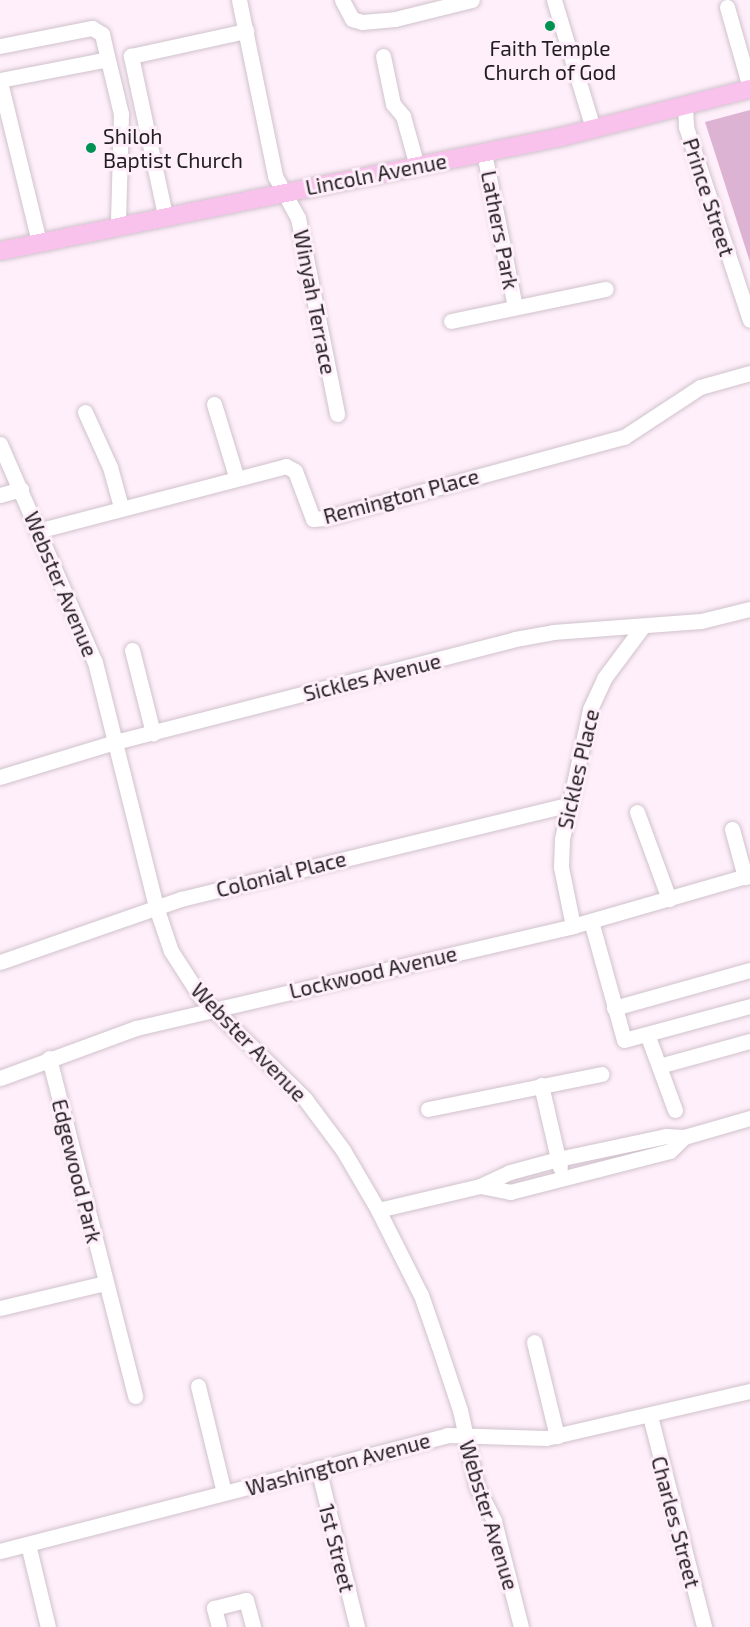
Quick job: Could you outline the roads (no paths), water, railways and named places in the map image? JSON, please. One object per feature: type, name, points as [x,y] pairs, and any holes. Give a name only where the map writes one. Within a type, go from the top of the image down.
[{"type":"main road","name":"Lincoln Avenue","points":[[0,251],[118,224],[484,153],[685,107],[750,89]]},
{"type":"street","name":"Winyah Terrace","points":[[239,0],[275,176],[287,192],[298,218],[337,414]]},
{"type":"street","points":[[342,0],[352,19],[362,22],[394,19],[472,0]]},
{"type":"street","points":[[554,0],[593,128]]},
{"type":"street","points":[[727,7],[750,89]]},
{"type":"street","points":[[0,46],[92,28],[102,34],[121,114],[118,224]]},
{"type":"street","points":[[165,215],[131,56],[246,31]]},
{"type":"street","points":[[383,57],[393,104],[404,116],[417,166]]},
{"type":"street","points":[[39,242],[0,81],[104,60],[109,64]]},
{"type":"street","name":"Prince Street","points":[[685,107],[686,127],[750,320]]},
{"type":"street","name":"Lathers Park","points":[[484,153],[515,307]]},
{"type":"street","name":"Lathers Park","points":[[451,321],[606,289]]},
{"type":"street","name":"Remington Place","points":[[38,531],[236,476],[286,466],[296,471],[313,519],[325,518],[624,437],[700,387],[750,373]]},
{"type":"street","points":[[214,404],[236,476]]},
{"type":"street","points":[[85,412],[110,467],[121,507]]},
{"type":"street","name":"Webster Avenue","points":[[0,444],[95,662],[156,907],[178,964],[213,1011],[305,1099],[343,1150],[378,1210],[421,1295],[460,1410],[477,1487],[494,1521],[521,1627]]},
{"type":"street","points":[[0,495],[21,489]]},
{"type":"street","name":"Sickles Avenue","points":[[0,777],[114,742],[515,639],[553,632],[701,621],[750,609]]},
{"type":"street","name":"Sickles Place","points":[[573,926],[561,867],[568,805],[582,762],[595,692],[643,626]]},
{"type":"street","points":[[132,650],[153,733]]},
{"type":"street","name":"Colonial Place","points":[[0,962],[156,907],[568,805]]},
{"type":"street","points":[[637,812],[669,898]]},
{"type":"street","points":[[732,829],[748,876]]},
{"type":"street","name":"Lockwood Avenue","points":[[0,1078],[108,1036],[573,926],[748,876]]},
{"type":"street","points":[[591,921],[624,1040],[750,1006]]},
{"type":"street","points":[[614,1008],[750,970]]},
{"type":"street","points":[[647,1034],[675,1110]]},
{"type":"street","points":[[659,1066],[750,1041]]},
{"type":"street","name":"Edgewood Park","points":[[49,1058],[135,1396]]},
{"type":"street","points":[[428,1109],[541,1084],[601,1074]]},
{"type":"street","points":[[541,1084],[563,1179]]},
{"type":"street","points":[[378,1210],[480,1186],[510,1172],[558,1159],[666,1136],[684,1137],[750,1118]]},
{"type":"street","points":[[480,1186],[510,1192],[670,1151],[684,1137]]},
{"type":"street","points":[[0,1308],[105,1283]]},
{"type":"street","points":[[534,1342],[557,1436]]},
{"type":"street","points":[[198,1386],[224,1493]]},
{"type":"street","name":"Washington Avenue","points":[[0,1551],[447,1435],[557,1436],[650,1416],[750,1390]]},
{"type":"street","name":"Charles Street","points":[[650,1416],[704,1627]]},
{"type":"street","name":"1st Street","points":[[318,1468],[357,1627]]},
{"type":"street","points":[[27,1544],[48,1627]]},
{"type":"street","points":[[219,1627],[214,1608],[246,1600],[253,1627]]},
{"type":"place","name":"Faith Temple Church of God","points":[[550,26]]},
{"type":"place","name":"Shiloh Baptist Church","points":[[91,148]]}]
